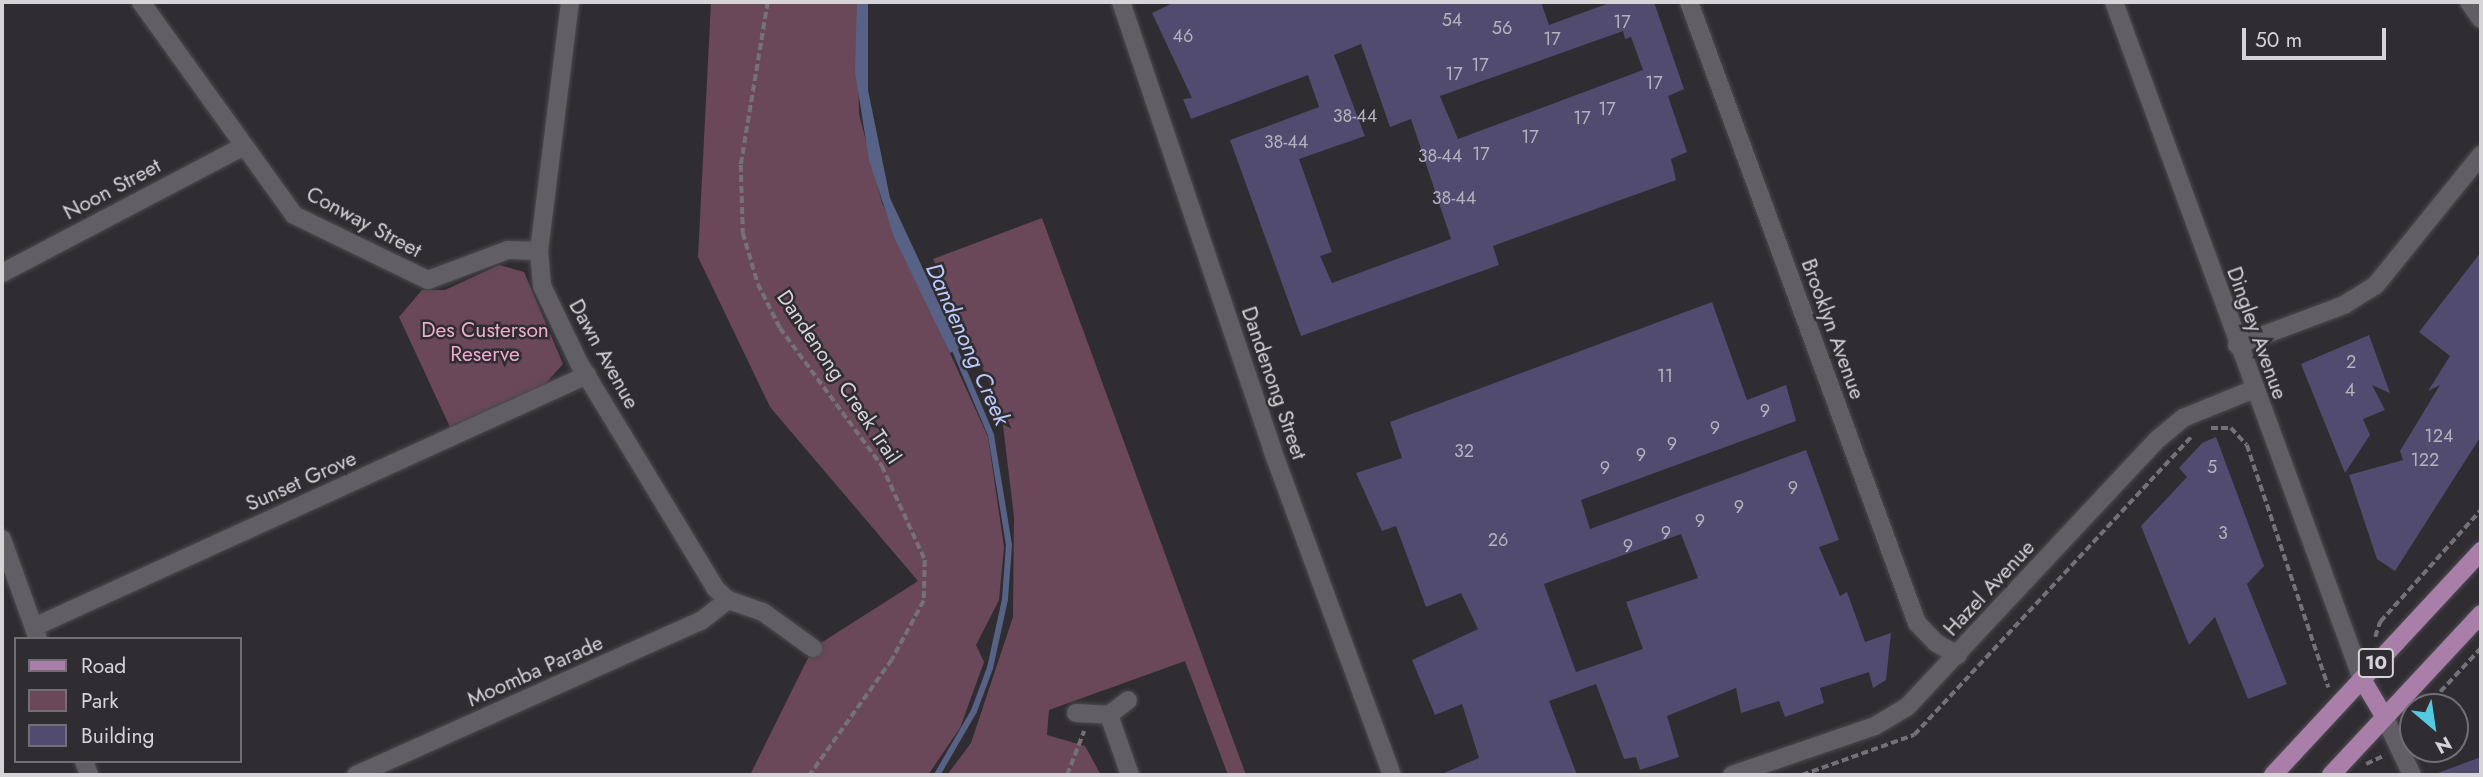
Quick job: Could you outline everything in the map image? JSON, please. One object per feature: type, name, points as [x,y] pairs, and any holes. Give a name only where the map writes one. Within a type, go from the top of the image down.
[{"type":"main road","name":"10","points":[[2273,775],[2481,551]]},
{"type":"main road","name":"10","points":[[2331,775],[2481,614]]},
{"type":"main road","points":[[2361,679],[2384,716]]},
{"type":"street","name":"Conway Street","points":[[141,2],[294,215],[428,280],[508,250],[539,251]]},
{"type":"street","name":"Dawn Avenue","points":[[570,2],[539,251],[542,286],[587,376],[715,588],[728,600]]},
{"type":"street","name":"Dandenong Street","points":[[1121,2],[1272,449],[1392,775]]},
{"type":"street","name":"Brooklyn Avenue","points":[[1689,2],[1917,623],[1958,655]]},
{"type":"street","name":"Dingley Avenue","points":[[2114,2],[2252,390],[2361,679]]},
{"type":"street","points":[[2469,2],[2481,19]]},
{"type":"street","name":"Noon Street","points":[[2,273],[244,146]]},
{"type":"street","points":[[2237,345],[2344,305],[2375,286],[2481,155]]},
{"type":"street","name":"Sunset Grove","points":[[36,633],[587,376]]},
{"type":"street","name":"Hazel Avenue","points":[[1732,775],[1875,726],[1908,708],[2158,439],[2183,418],[2252,390]]},
{"type":"street","points":[[2,539],[36,633]]},
{"type":"street","points":[[728,600],[763,612],[813,648]]},
{"type":"street","name":"Moomba Parade","points":[[356,775],[701,621],[728,600]]},
{"type":"street","points":[[1128,700],[1092,714],[1130,775]]},
{"type":"street","points":[[2384,716],[2398,738],[2412,775]]},
{"type":"path","name":"Dandenong Creek Trail","points":[[768,2],[741,165],[743,233],[758,284],[780,327],[882,466],[925,560],[924,601],[885,670],[810,775]]},
{"type":"path","points":[[1802,775],[1914,735],[2192,436],[2222,426],[2242,438],[2251,454],[2333,709]]},
{"type":"path","points":[[2373,645],[2380,622],[2481,510]]},
{"type":"path","points":[[2440,693],[2481,648]]},
{"type":"path","points":[[1066,775],[1092,714]]},
{"type":"path","points":[[2353,751],[2369,766],[2379,762],[2398,738]]},
{"type":"green space","points":[[711,2],[857,2],[859,114],[882,203],[988,437],[1004,547],[999,600],[976,645],[984,662],[960,728],[928,775],[750,775],[813,648],[918,581],[770,407],[698,257]]},
{"type":"green space","points":[[1042,218],[1246,775],[1228,775],[1185,661],[1049,710],[1047,735],[1085,746],[1101,775],[947,775],[971,743],[1013,617],[1014,517],[1001,409],[933,259]]},
{"type":"green space","name":"Des Custerson Reserve","points":[[499,265],[524,272],[563,364],[545,384],[450,427],[399,317],[422,290],[445,290]]},
{"type":"water","points":[[857,2],[868,2],[868,90],[890,198],[960,348],[950,353],[894,237],[869,160],[855,72]]},
{"type":"building","points":[[1175,2],[1541,2],[1549,25],[1612,2],[1654,2],[1684,89],[1668,96],[1687,152],[1671,159],[1676,180],[1493,246],[1499,265],[1301,336],[1230,140],[1319,107],[1308,75],[1191,119],[1183,99],[1192,98],[1152,13]],"holes":[[[1623,31],[1625,39],[1631,37],[1643,70],[1458,139],[1440,96]],[[1361,44],[1390,127],[1411,119],[1451,239],[1332,283],[1320,256],[1332,252],[1299,159],[1365,136],[1334,55]]]},
{"type":"building","points":[[2481,252],[2481,436],[2395,571],[2377,559],[2349,475],[2403,460],[2400,451],[2440,385],[2428,391],[2450,356],[2419,332]]},
{"type":"building","points":[[1712,302],[1747,400],[1786,385],[1796,421],[1581,500],[1590,529],[1806,450],[1839,540],[1819,547],[1840,596],[1847,592],[1865,642],[1891,633],[1886,680],[1873,688],[1869,672],[1820,688],[1824,703],[1785,717],[1779,701],[1741,713],[1736,688],[1667,716],[1679,757],[1640,770],[1636,757],[1624,759],[1596,684],[1549,701],[1577,775],[1439,775],[1479,758],[1462,704],[1435,715],[1412,660],[1478,629],[1461,593],[1426,607],[1396,526],[1382,531],[1356,473],[1402,458],[1390,422]],"holes":[[[1681,534],[1698,578],[1626,602],[1643,649],[1576,672],[1544,584]]]},
{"type":"building","points":[[2369,335],[2390,393],[2372,385],[2385,410],[2363,419],[2370,435],[2345,473],[2301,364]]},
{"type":"building","points":[[2216,437],[2264,566],[2247,584],[2287,684],[2248,699],[2215,617],[2189,645],[2141,526],[2187,477],[2179,468],[2202,443]]},
{"type":"building","points":[[2481,757],[2481,775],[2435,774],[2469,763]]},
{"type":"waterway","name":"Dandenong Creek","points":[[937,775],[974,711],[990,668],[1005,599],[1009,545],[991,435],[952,343]]}]
